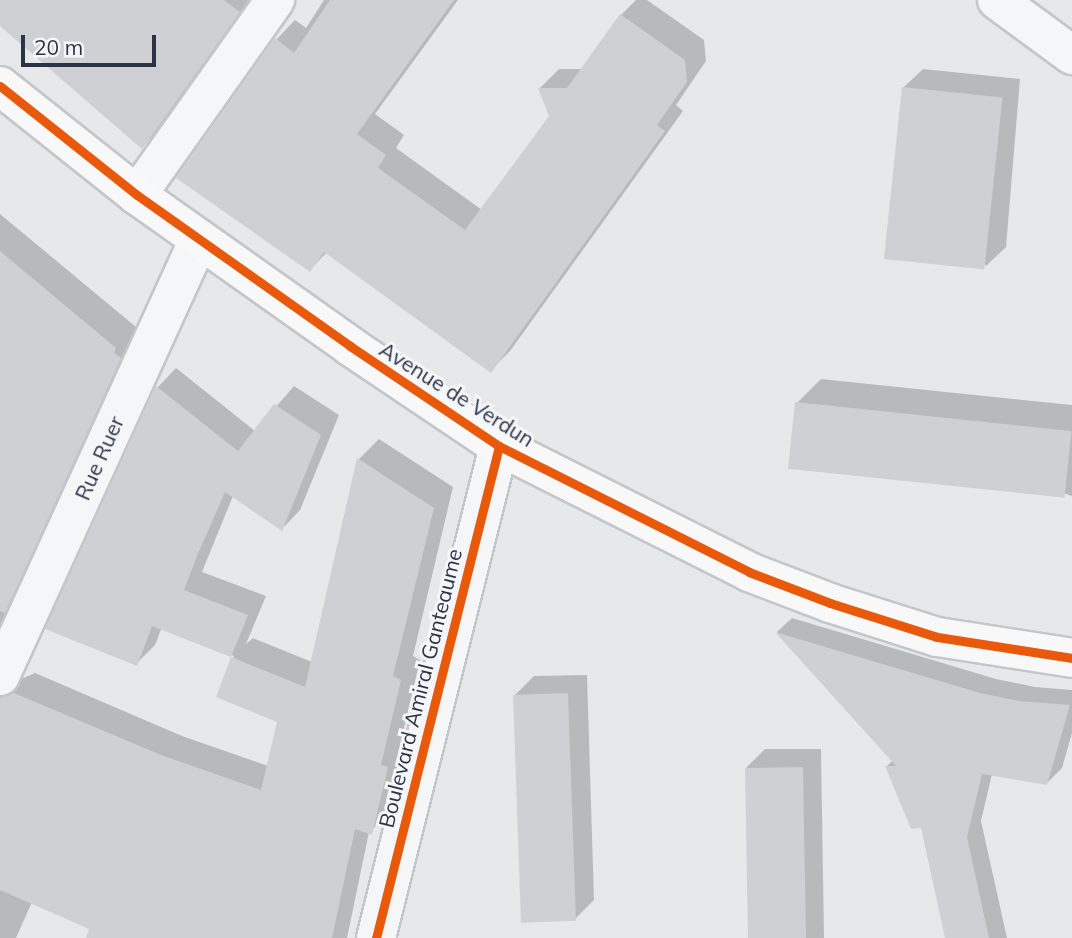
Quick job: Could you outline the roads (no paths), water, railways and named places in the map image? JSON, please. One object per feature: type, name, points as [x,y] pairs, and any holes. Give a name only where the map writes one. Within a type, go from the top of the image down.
[{"type":"main road","name":"Avenue de Verdun","points":[[0,86],[137,195],[499,446],[749,572],[831,603],[937,637],[1072,658]]},
{"type":"street","points":[[137,195],[275,0]]},
{"type":"street","points":[[997,0],[1072,55]]},
{"type":"street","name":"Rue Ruer","points":[[6,663],[199,239]]},
{"type":"street","name":"Boulevard Amiral Ganteaume","points":[[376,938],[499,446]]}]
